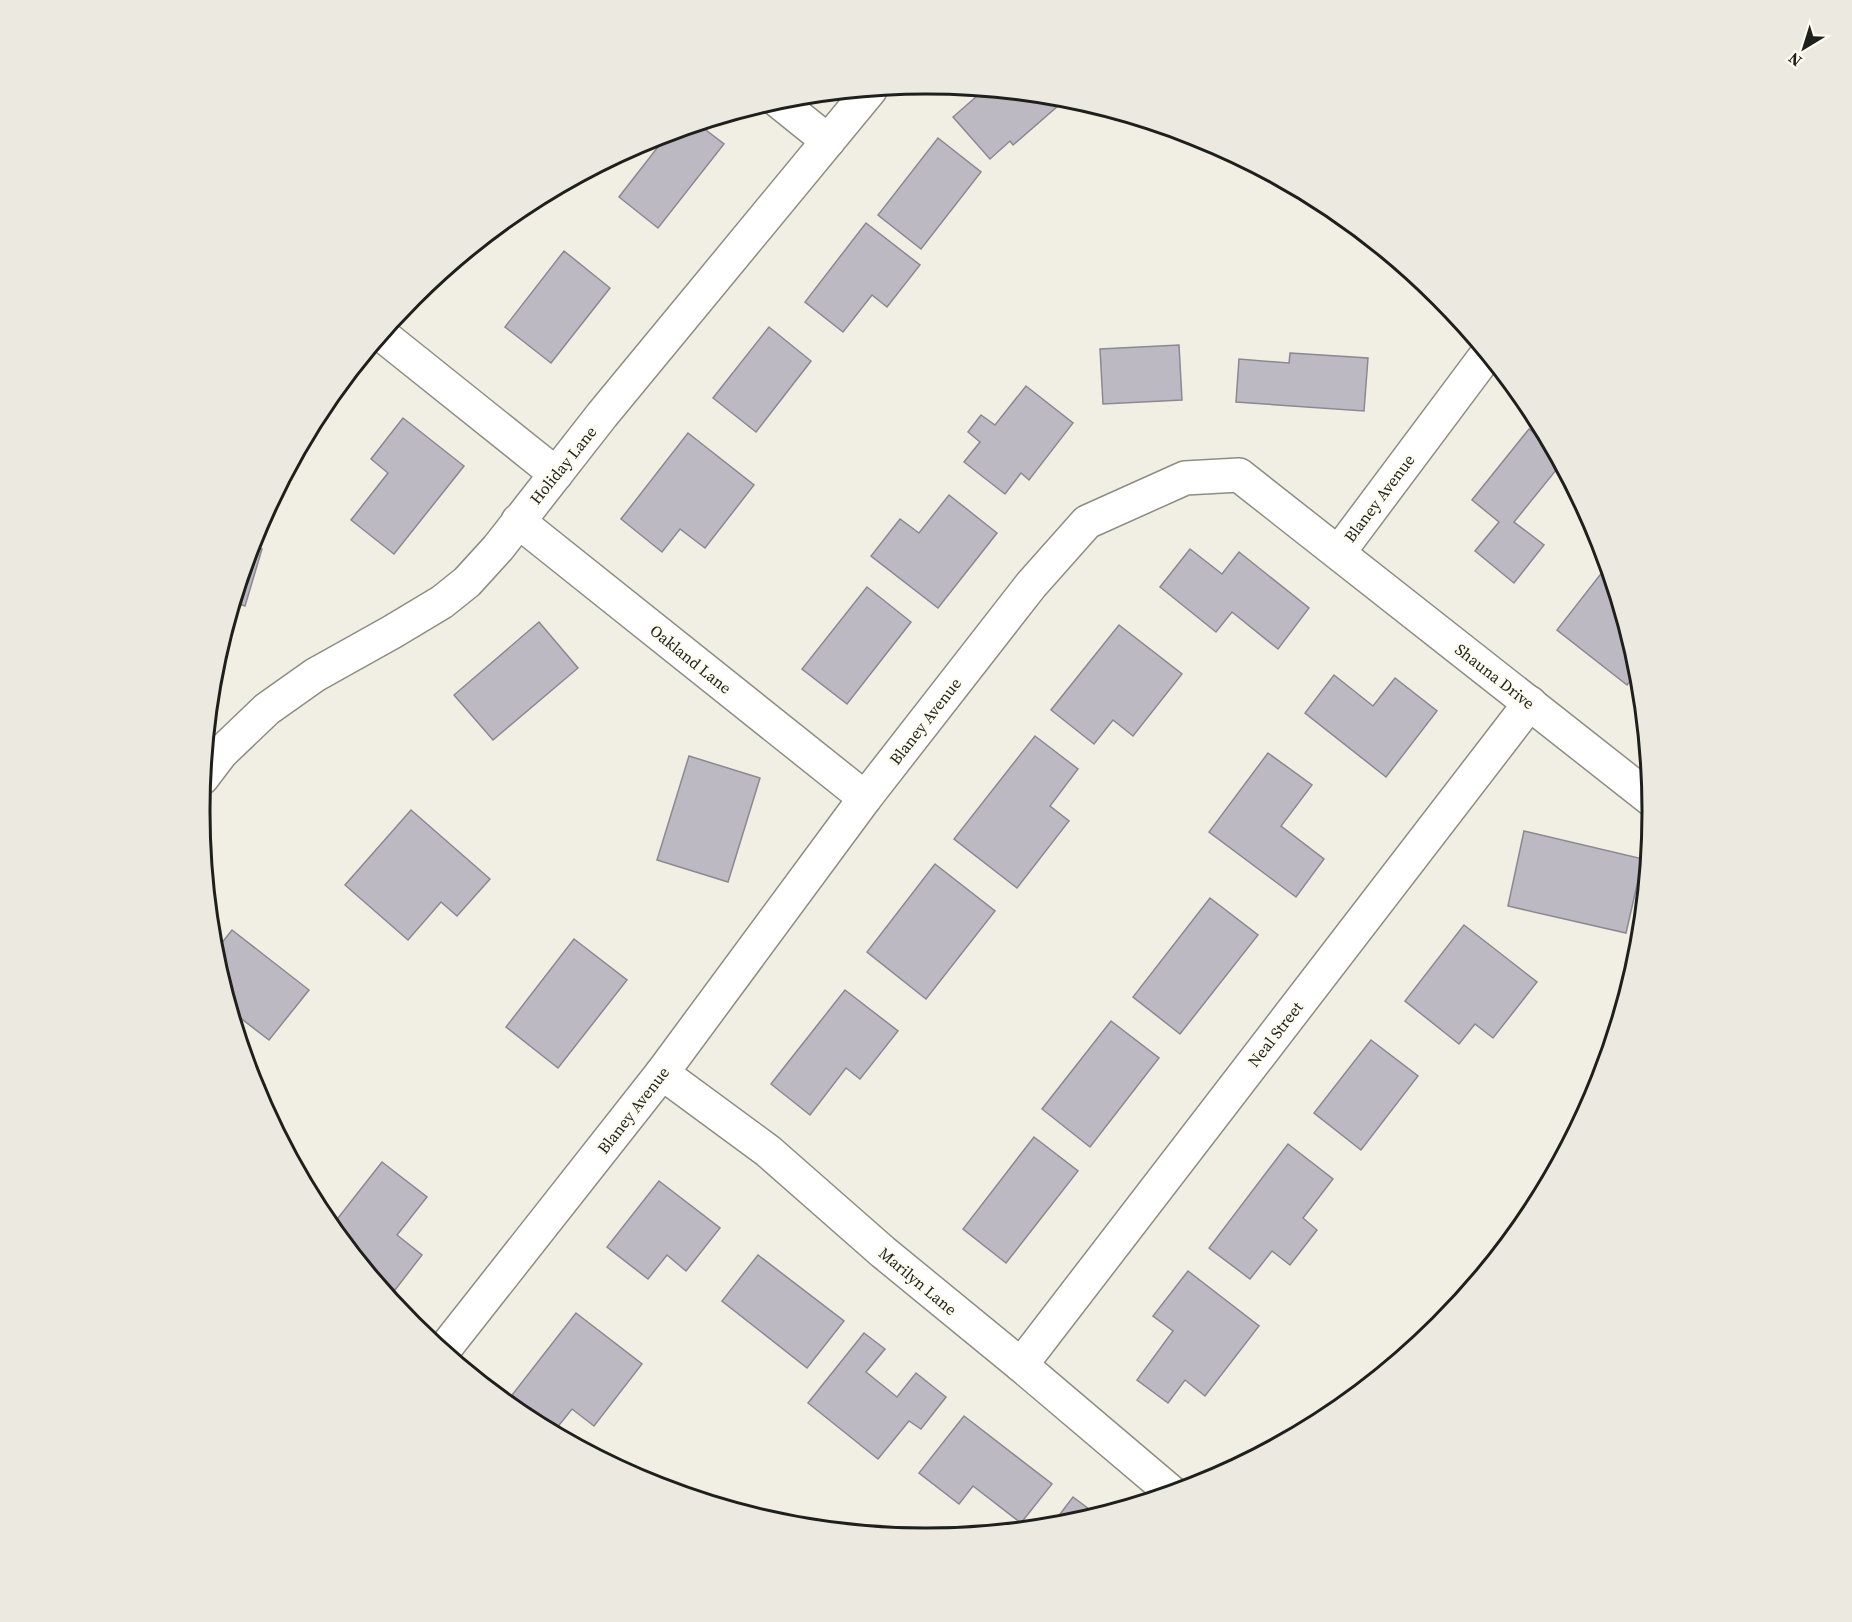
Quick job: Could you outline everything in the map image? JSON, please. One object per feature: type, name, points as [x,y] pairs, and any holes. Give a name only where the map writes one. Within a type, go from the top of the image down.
[{"type":"street","name":"Holiday Lane","points":[[212,755],[267,709],[315,675],[442,602],[467,582],[498,548],[602,416],[864,98]]},
{"type":"street","points":[[787,108],[828,141]]},
{"type":"street","points":[[387,339],[556,474]]},
{"type":"street","name":"Blaney Avenue","points":[[448,1345],[662,1073],[865,798],[1031,585],[1087,522],[1185,478],[1239,475],[1339,552],[1482,360]]},
{"type":"street","name":"Oakland Lane","points":[[518,521],[865,798]]},
{"type":"street","name":"Shauna Drive","points":[[1339,552],[1642,792]]},
{"type":"street","name":"Neal Street","points":[[1021,1365],[1530,703]]},
{"type":"street","name":"Marilyn Lane","points":[[662,1073],[768,1151],[883,1252],[1164,1486]]},
{"type":"building","points":[[977,96],[1057,107],[1013,145],[1010,141],[990,159],[953,117]]},
{"type":"building","points":[[706,130],[724,144],[658,228],[619,197],[658,147]]},
{"type":"building","points":[[938,138],[981,172],[921,249],[878,215]]},
{"type":"building","points":[[866,223],[920,265],[887,307],[872,295],[843,332],[805,302]]},
{"type":"building","points":[[564,251],[610,288],[551,363],[505,327]]},
{"type":"building","points":[[769,327],[811,361],[756,432],[713,398]]},
{"type":"building","points":[[1179,345],[1182,400],[1103,404],[1100,349]]},
{"type":"building","points":[[1290,353],[1368,358],[1364,411],[1236,402],[1239,359],[1289,363]]},
{"type":"building","points":[[1026,386],[1073,423],[1029,480],[1021,473],[1005,494],[964,462],[980,442],[968,432],[981,415],[995,425]]},
{"type":"building","points":[[403,418],[464,466],[394,554],[351,520],[388,473],[371,459]]},
{"type":"building","points":[[1529,429],[1535,434],[1556,470],[1514,522],[1544,545],[1514,583],[1475,551],[1499,522],[1472,500]]},
{"type":"building","points":[[688,433],[754,485],[705,548],[680,529],[662,552],[621,519]]},
{"type":"building","points":[[949,495],[997,533],[938,608],[871,556],[900,519],[919,533]]},
{"type":"building","points":[[260,548],[262,549],[245,606],[241,605]]},
{"type":"building","points":[[1190,549],[1222,574],[1239,552],[1309,608],[1278,649],[1232,612],[1216,632],[1160,587]]},
{"type":"building","points":[[1601,573],[1618,626],[1630,681],[1627,685],[1557,630]]},
{"type":"building","points":[[867,587],[911,622],[847,704],[802,669]]},
{"type":"building","points":[[539,622],[578,668],[493,740],[454,695]]},
{"type":"building","points":[[1119,625],[1182,674],[1133,736],[1113,720],[1094,744],[1051,710]]},
{"type":"building","points":[[1334,675],[1373,706],[1395,678],[1437,711],[1386,777],[1305,713]]},
{"type":"building","points":[[1035,736],[1078,769],[1050,806],[1069,821],[1017,888],[954,839]]},
{"type":"building","points":[[1268,753],[1312,785],[1281,826],[1324,859],[1296,897],[1209,832]]},
{"type":"building","points":[[689,756],[760,778],[728,882],[657,860]]},
{"type":"building","points":[[411,810],[490,879],[457,916],[441,902],[408,940],[345,885]]},
{"type":"building","points":[[1524,831],[1641,859],[1626,933],[1508,906]]},
{"type":"building","points":[[935,864],[995,911],[926,999],[867,952]]},
{"type":"building","points":[[1210,898],[1258,935],[1180,1034],[1133,997]]},
{"type":"building","points":[[1464,925],[1537,982],[1493,1038],[1475,1024],[1459,1044],[1405,1001]]},
{"type":"building","points":[[232,930],[309,990],[269,1040],[241,1018],[222,943]]},
{"type":"building","points":[[574,939],[627,980],[558,1068],[506,1027]]},
{"type":"building","points":[[845,990],[898,1031],[860,1079],[846,1068],[810,1115],[771,1084]]},
{"type":"building","points":[[1111,1021],[1159,1058],[1090,1147],[1042,1109]]},
{"type":"building","points":[[1371,1040],[1418,1076],[1361,1150],[1314,1113]]},
{"type":"building","points":[[1034,1137],[1078,1171],[1006,1263],[963,1229]]},
{"type":"building","points":[[1288,1144],[1333,1179],[1303,1218],[1317,1230],[1290,1265],[1272,1251],[1250,1279],[1209,1248]]},
{"type":"building","points":[[382,1162],[427,1197],[397,1235],[422,1255],[395,1290],[387,1283],[337,1219]]},
{"type":"building","points":[[659,1181],[720,1228],[686,1271],[667,1255],[648,1279],[607,1247]]},
{"type":"building","points":[[758,1255],[844,1321],[807,1368],[722,1301]]},
{"type":"building","points":[[1188,1271],[1259,1326],[1205,1396],[1185,1380],[1168,1403],[1137,1380],[1173,1331],[1153,1316]]},
{"type":"building","points":[[576,1313],[642,1364],[594,1426],[572,1409],[558,1426],[512,1395]]},
{"type":"building","points":[[864,1333],[885,1349],[866,1372],[897,1397],[916,1373],[946,1397],[921,1429],[909,1421],[878,1459],[808,1403]]},
{"type":"building","points":[[964,1416],[1052,1484],[1023,1521],[1019,1521],[973,1486],[959,1504],[919,1473]]},
{"type":"building","points":[[1073,1497],[1088,1509],[1066,1514],[1059,1515]]}]
